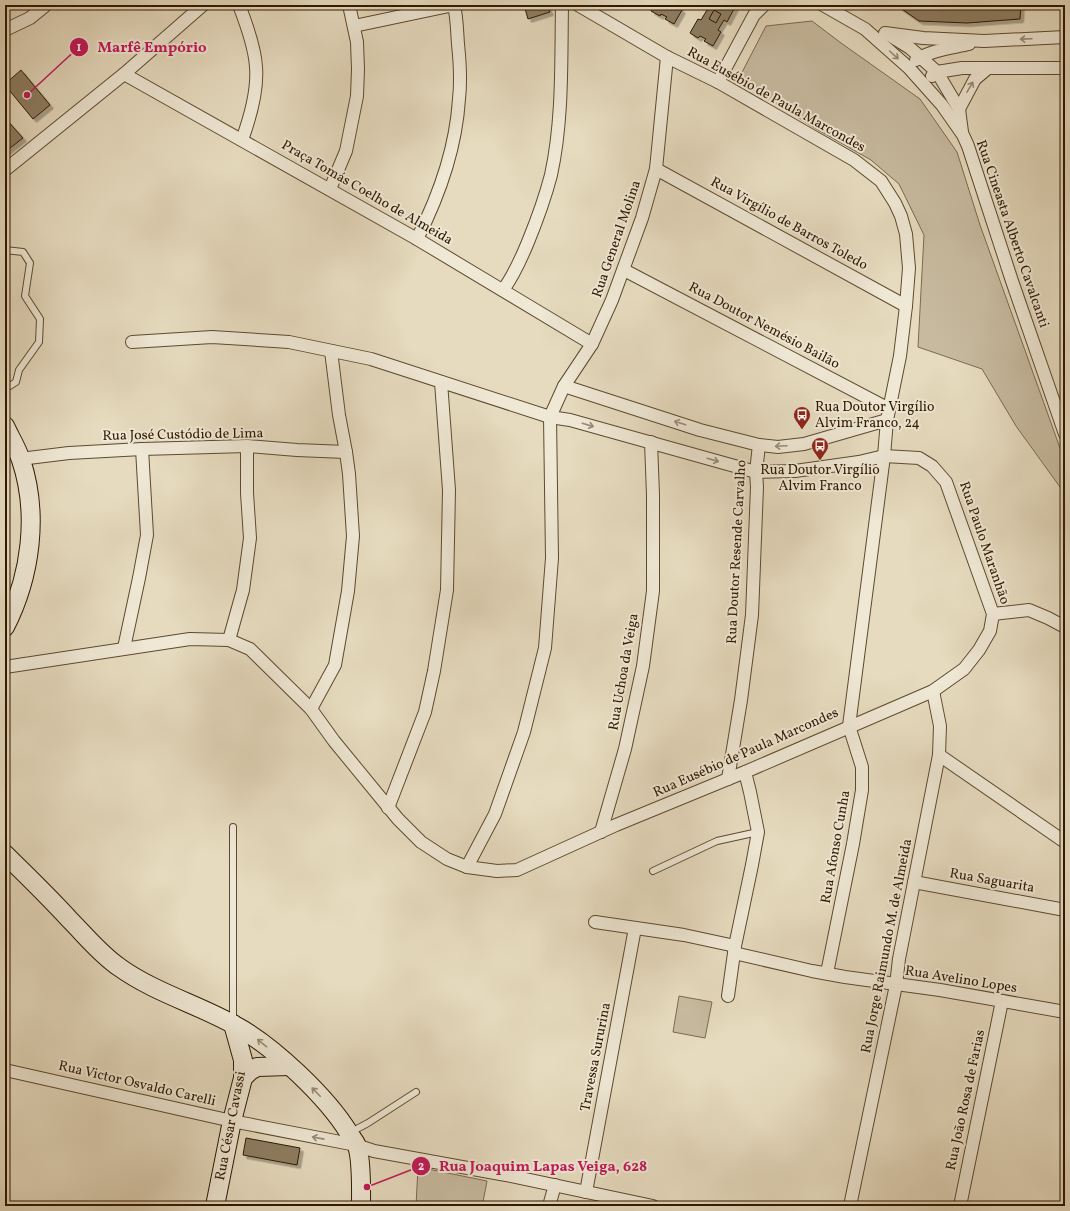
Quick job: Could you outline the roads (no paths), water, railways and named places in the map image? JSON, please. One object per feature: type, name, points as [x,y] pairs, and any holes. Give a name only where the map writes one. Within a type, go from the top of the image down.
[{"type":"main road","points":[[5,426],[20,459],[30,497],[31,534],[24,575],[15,607],[5,627]]},
{"type":"main road","points":[[5,854],[86,938],[118,966],[133,976],[232,1024],[259,1040],[289,1066],[331,1109],[343,1123],[353,1139],[359,1156],[361,1206]]},
{"type":"main road","name":"Rua César Cavassi","points":[[215,1206],[232,1121],[243,1078],[243,1060],[232,1024]]},
{"type":"main road","points":[[243,1078],[257,1067],[289,1066]]},
{"type":"street","points":[[5,30],[30,18],[46,5]]},
{"type":"street","points":[[5,170],[124,74],[203,5]]},
{"type":"street","points":[[239,5],[256,67],[254,98],[242,140]]},
{"type":"street","points":[[330,189],[346,151],[357,96],[357,42],[349,5]]},
{"type":"street","points":[[354,26],[454,5],[460,70],[459,100],[456,123],[450,154],[440,185],[417,239]]},
{"type":"street","points":[[503,290],[513,277],[532,232],[543,202],[550,175],[555,147],[561,86],[562,5]]},
{"type":"street","name":"Rua Eusébio de Paula Marcondes","points":[[5,667],[190,639],[229,640],[250,649],[311,709],[334,741],[388,808],[422,842],[447,859],[467,868],[497,871],[516,870],[849,726],[888,415],[900,356],[906,306],[909,268],[906,234],[901,216],[895,203],[881,181],[854,160],[718,82],[667,57],[578,5]]},
{"type":"street","points":[[718,82],[754,15],[764,5]]},
{"type":"street","name":"Rua Cineasta Alberto Cavalcanti","points":[[823,5],[865,29],[907,66],[942,105],[962,135],[968,146],[1012,281],[1065,434]]},
{"type":"street","name":"Rua Cineasta Alberto Cavalcanti","points":[[865,29],[885,33],[910,48],[937,72],[959,109],[962,135]]},
{"type":"street","points":[[885,33],[923,38],[984,41],[1065,37]]},
{"type":"street","points":[[907,66],[921,57],[984,41]]},
{"type":"street","name":"Rua General Molina","points":[[550,417],[564,386],[592,344],[624,270],[642,218],[656,169],[667,57]]},
{"type":"street","points":[[922,81],[937,72],[962,68],[1065,68]]},
{"type":"street","points":[[959,109],[975,79],[987,69]]},
{"type":"street","name":"Praça Tomás Coelho de Almeida","points":[[124,74],[417,239],[592,344]]},
{"type":"street","name":"Rua Virgílio de Barros Toledo","points":[[656,169],[906,306]]},
{"type":"street","name":"Rua Doutor Nemésio Bailão","points":[[624,270],[888,415]]},
{"type":"street","points":[[132,342],[212,337],[289,342],[331,350],[371,359],[550,417],[570,420],[756,472],[795,471],[859,462],[884,456]]},
{"type":"street","points":[[311,709],[335,665],[348,590],[352,536],[346,452],[331,350]]},
{"type":"street","points":[[388,808],[425,712],[434,671],[447,590],[449,490],[441,382]]},
{"type":"street","points":[[564,386],[700,430],[759,445],[778,447],[804,444],[888,415]]},
{"type":"street","points":[[467,868],[495,814],[514,762],[524,732],[545,648],[552,558],[550,417]]},
{"type":"street","name":"Rua Uchoa da Veiga","points":[[601,832],[625,749],[644,666],[652,591],[653,495],[651,442]]},
{"type":"street","name":"Rua Doutor Resende Carvalho","points":[[728,779],[741,700],[752,614],[757,487],[756,472],[759,445]]},
{"type":"street","points":[[229,640],[243,590],[250,538],[247,493],[247,446]]},
{"type":"street","name":"Rua José Custódio de Lima","points":[[20,459],[69,453],[247,446],[346,452]]},
{"type":"street","points":[[124,648],[140,578],[147,535],[142,449]]},
{"type":"street","name":"Rua Paulo Maranhão","points":[[849,726],[933,691],[964,668],[979,650],[990,631],[994,614],[946,482],[932,466],[919,458],[884,456]]},
{"type":"street","points":[[994,614],[1029,610],[1065,627]]},
{"type":"street","name":"Rua Jorge Raimundo M. de Almeida","points":[[850,1206],[896,985],[914,882],[939,755],[940,726],[933,691]]},
{"type":"street","name":"Rua Afonso Cunha","points":[[827,974],[853,844],[862,790],[862,767],[849,726]]},
{"type":"street","points":[[939,755],[1065,842]]},
{"type":"street","points":[[728,996],[735,949],[758,832],[745,772]]},
{"type":"street","name":"Rua Saguarita","points":[[914,882],[1065,910]]},
{"type":"street","name":"Rua Avelino Lopes","points":[[595,922],[684,935],[827,974],[896,985],[933,989],[1065,1012]]},
{"type":"street","name":"Travessa Sururina","points":[[586,1192],[635,928]]},
{"type":"street","name":"Rua João Rosa de Farias","points":[[960,1206],[1002,1001]]},
{"type":"street","name":"Rua Victor Osvaldo Carelli","points":[[5,1070],[232,1121],[353,1139],[374,1151],[555,1185],[650,1206]]},
{"type":"street","points":[[549,1206],[555,1185]]},
{"type":"lane","points":[[5,250],[23,252],[30,263],[25,296],[40,319],[39,342],[19,370],[16,382],[5,389]]},
{"type":"lane","points":[[232,1024],[233,827]]},
{"type":"lane","points":[[652,871],[717,841],[758,832]]},
{"type":"lane","points":[[353,1139],[368,1123],[416,1092]]},
{"type":"place","name":"Marfê Empório","points":[[27,95]]},
{"type":"place","name":"Rua Doutor Virgílio Alvim Franco, 24","points":[[802,430]]},
{"type":"place","name":"Rua Doutor Virgílio Alvim Franco","points":[[820,461]]},
{"type":"place","name":"Rua Joaquim Lapas Veiga, 628","points":[[367,1187]]}]
